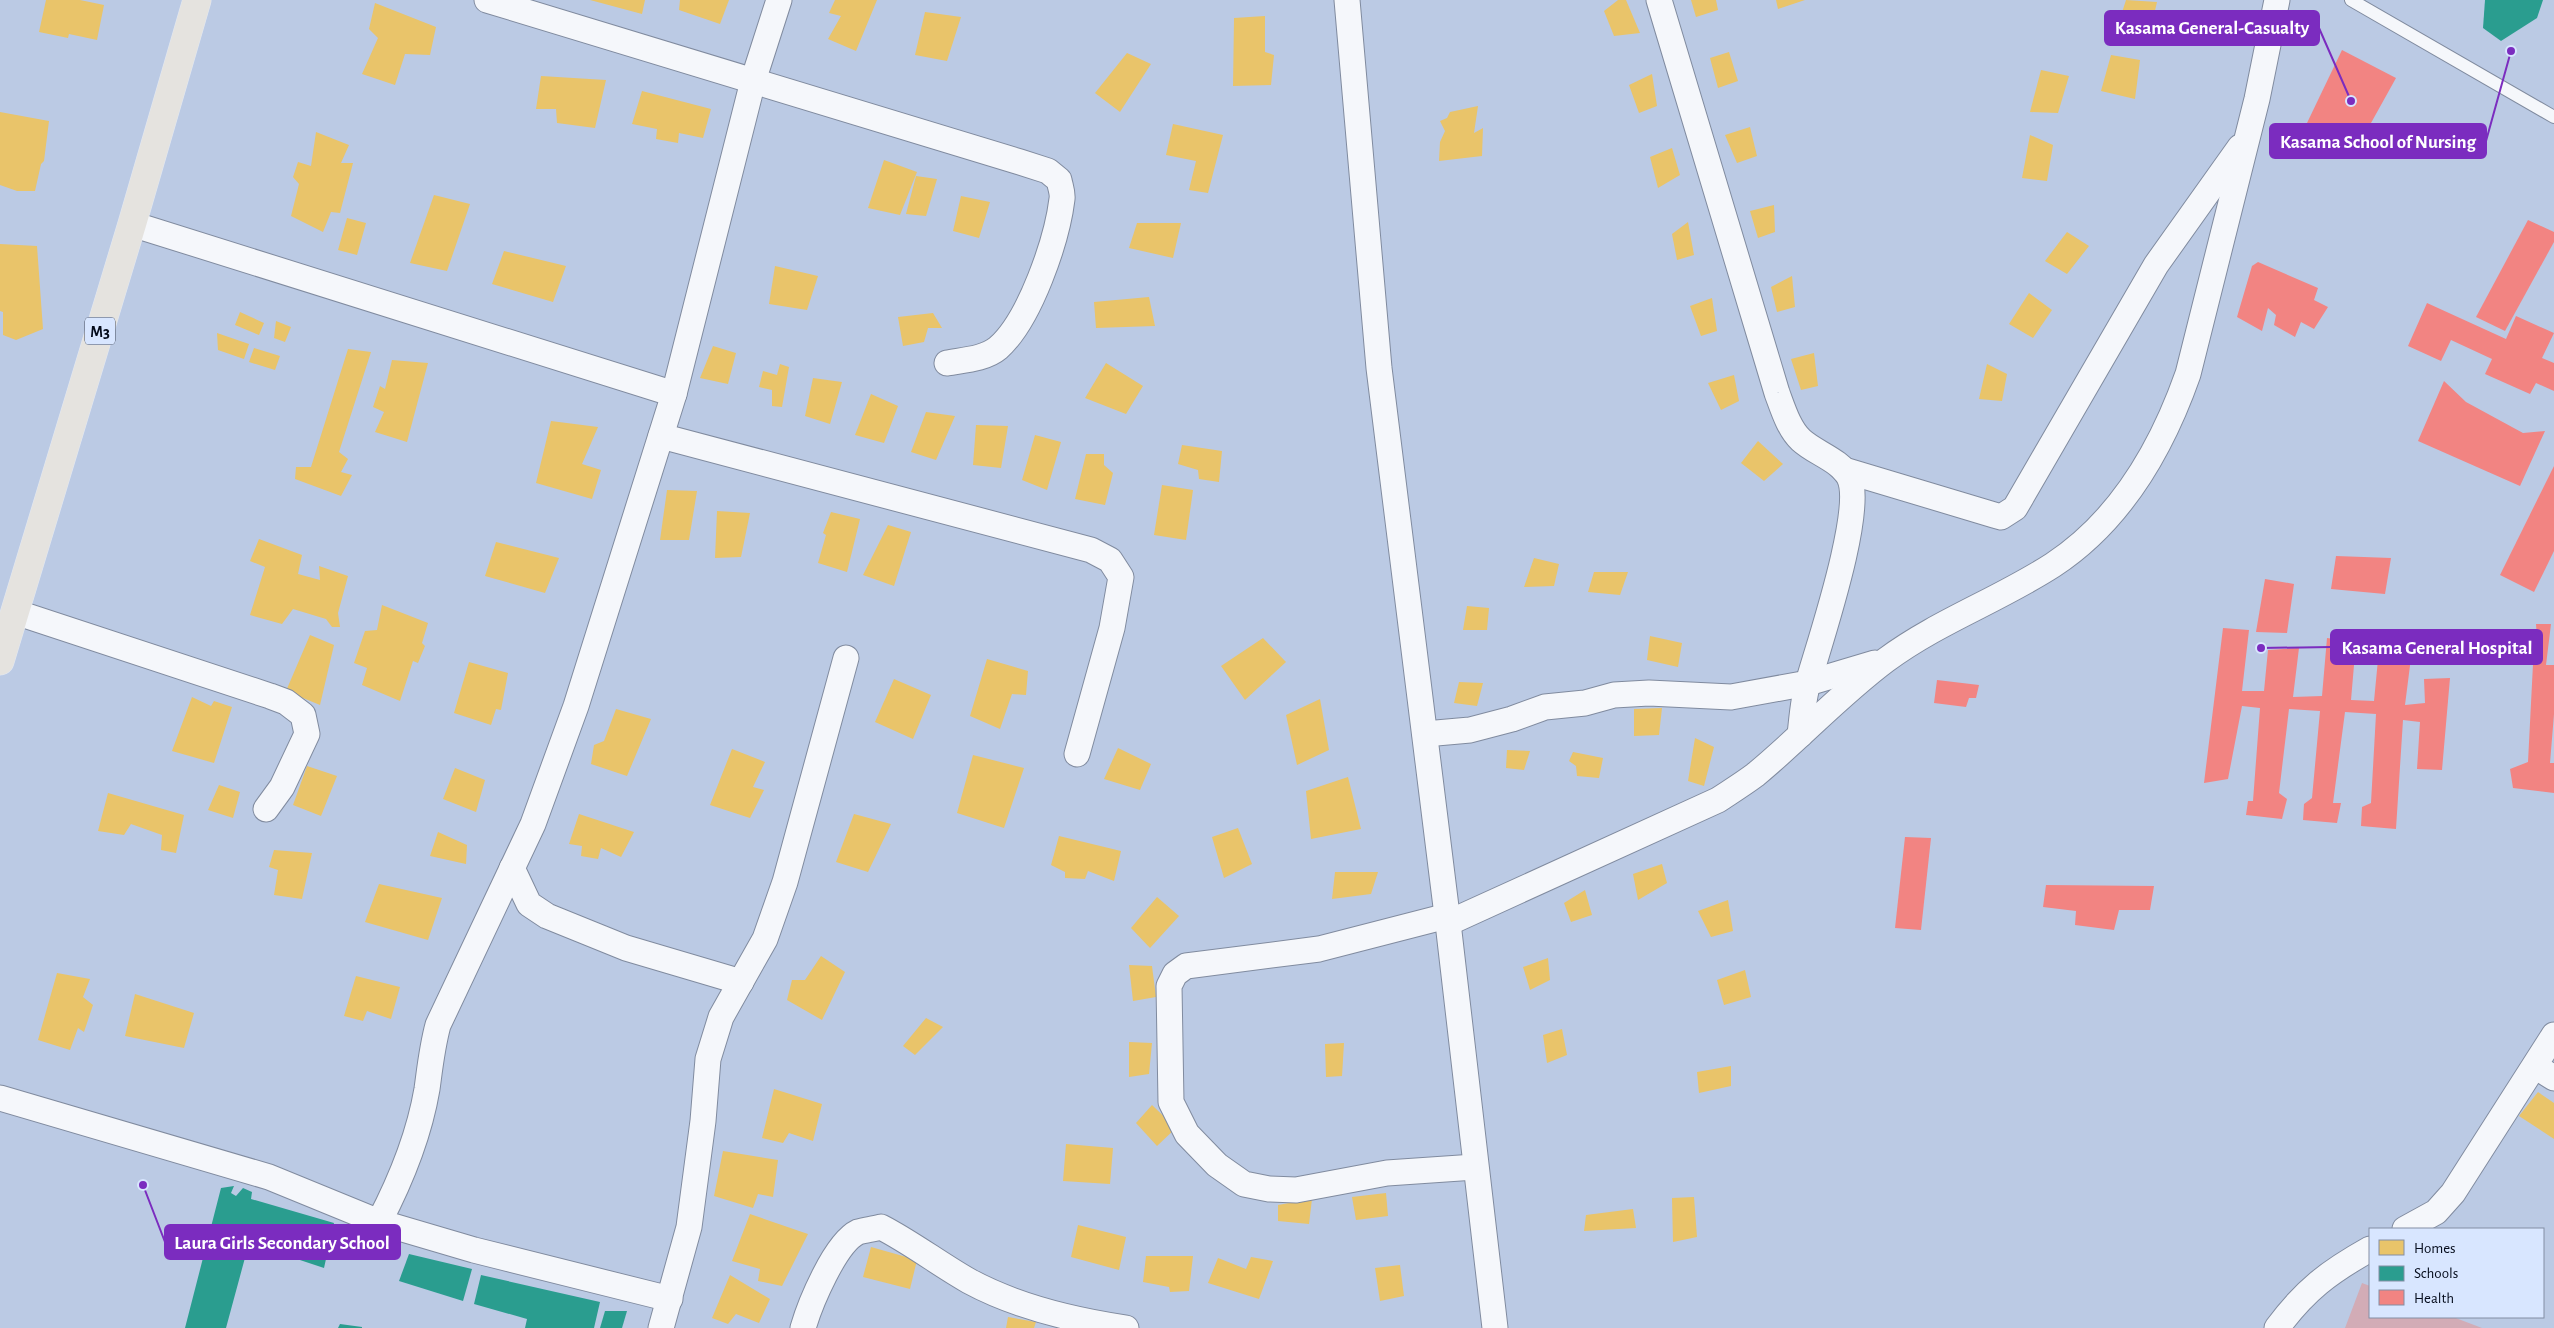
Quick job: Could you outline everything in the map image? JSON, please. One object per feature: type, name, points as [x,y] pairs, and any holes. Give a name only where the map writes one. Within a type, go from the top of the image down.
[{"type":"main road","name":"M3","points":[[0,662],[9,618],[132,224],[197,0]]},
{"type":"street","points":[[487,0],[1048,171],[1059,180],[1062,197],[1051,244],[1029,305],[1013,332],[996,349],[978,358],[947,363]]},
{"type":"street","points":[[379,1222],[400,1183],[412,1148],[427,1089],[429,1060],[438,1025],[512,868],[552,776],[662,436],[754,81],[778,0]]},
{"type":"street","points":[[1348,0],[1378,368],[1448,919],[1495,1328]]},
{"type":"street","points":[[1660,0],[1777,394],[1789,422],[1799,439],[1844,470],[1994,515],[2001,516],[2015,508],[2156,265],[2249,135]]},
{"type":"street","points":[[1475,1167],[1387,1173],[1296,1190],[1269,1189],[1244,1184],[1217,1165],[1187,1134],[1171,1102],[1169,986],[1175,974],[1186,966],[1319,949],[1448,919],[1718,800],[1754,776],[1852,687],[1887,659],[1927,634],[2053,564],[2098,526],[2136,480],[2156,449],[2175,409],[2188,374],[2249,135],[2277,0]]},
{"type":"street","points":[[132,224],[674,394]]},
{"type":"street","points":[[662,436],[1091,550],[1110,560],[1120,577],[1112,628],[1077,754]]},
{"type":"street","points":[[1800,735],[1808,683],[1837,584],[1850,528],[1852,492],[1849,478],[1844,470]]},
{"type":"street","points":[[9,618],[278,699],[304,715],[307,734],[282,787],[266,809]]},
{"type":"street","points":[[661,1328],[689,1227],[703,1121],[708,1059],[721,1017],[765,939],[785,882],[846,658]]},
{"type":"street","points":[[1425,734],[1470,730],[1512,719],[1545,707],[1585,703],[1614,695],[1649,693],[1731,697],[1808,683],[1887,659]]},
{"type":"street","points":[[512,868],[529,904],[547,916],[626,948],[741,982]]},
{"type":"street","points":[[2407,1228],[2436,1212],[2453,1193],[2544,1072],[2554,1035]]},
{"type":"street","points":[[0,1098],[269,1177],[379,1222],[474,1250],[670,1299]]},
{"type":"street","points":[[803,1328],[816,1294],[836,1254],[857,1233],[881,1227],[910,1242],[969,1281],[1015,1301],[1083,1322],[1126,1328]]},
{"type":"street","points":[[2277,1328],[2299,1299],[2321,1279],[2369,1250]]},
{"type":"lane","points":[[2351,0],[2554,117]]},
{"type":"shaded area","points":[[2362,1283],[2369,1286],[2369,1318],[2456,1318],[2482,1328],[2345,1328]]},
{"type":"building: Homes","points":[[46,0],[80,0],[104,5],[97,40],[69,34],[68,38],[39,32]]},
{"type":"building: Homes","points":[[590,0],[645,0],[642,14]]},
{"type":"building: Homes","points":[[680,0],[729,0],[720,24],[679,10]]},
{"type":"building: Homes","points":[[835,0],[877,0],[856,51],[828,39],[841,16],[829,13]]},
{"type":"building: Homes","points":[[1618,0],[1626,0],[1640,33],[1614,36],[1604,11]]},
{"type":"building: Homes","points":[[1691,0],[1716,0],[1718,10],[1696,17]]},
{"type":"building: Homes","points":[[1776,0],[1805,0],[1778,9]]},
{"type":"building: Homes","points":[[2126,0],[2157,2],[2150,32],[2118,25]]},
{"type":"building: Homes","points":[[375,3],[436,27],[430,55],[405,54],[395,85],[362,74],[378,38],[369,29]]},
{"type":"building: Homes","points":[[925,12],[961,17],[947,61],[915,55]]},
{"type":"building: Homes","points":[[1265,16],[1265,52],[1274,55],[1271,85],[1233,86],[1234,18]]},
{"type":"building: Homes","points":[[1729,52],[1738,81],[1718,88],[1710,58]]},
{"type":"building: Homes","points":[[1127,53],[1151,64],[1120,112],[1095,93]]},
{"type":"building: Homes","points":[[2111,55],[2140,60],[2135,99],[2101,91]]},
{"type":"building: Homes","points":[[2041,70],[2069,76],[2058,113],[2030,112]]},
{"type":"building: Homes","points":[[1652,74],[1657,106],[1639,113],[1629,85]]},
{"type":"building: Homes","points":[[541,76],[606,80],[595,128],[557,123],[556,109],[536,109]]},
{"type":"building: Homes","points":[[642,91],[711,109],[703,138],[679,133],[678,143],[656,139],[657,129],[632,124]]},
{"type":"building: Homes","points":[[1478,106],[1474,133],[1483,128],[1482,156],[1439,161],[1440,142],[1445,131],[1440,121],[1447,118],[1450,112]]},
{"type":"building: Homes","points":[[0,112],[49,121],[44,161],[41,164],[35,191],[17,191],[0,185]]},
{"type":"building: Homes","points":[[1173,124],[1223,135],[1208,193],[1189,190],[1196,161],[1166,155]]},
{"type":"building: Homes","points":[[1750,127],[1757,156],[1737,163],[1725,135]]},
{"type":"building: Homes","points":[[316,132],[349,145],[341,163],[353,163],[340,213],[331,212],[323,232],[291,216],[299,184],[293,177],[298,162],[311,166]]},
{"type":"building: Homes","points":[[2030,135],[2053,145],[2047,181],[2022,178]]},
{"type":"building: Homes","points":[[1672,148],[1680,175],[1658,188],[1650,157]]},
{"type":"building: Homes","points":[[884,160],[917,172],[900,215],[868,208]]},
{"type":"building: Homes","points":[[916,176],[937,179],[926,216],[906,214]]},
{"type":"building: Homes","points":[[434,195],[470,204],[447,271],[410,263]]},
{"type":"building: Homes","points":[[961,196],[990,202],[979,238],[953,231]]},
{"type":"building: Homes","points":[[1774,205],[1775,232],[1758,238],[1750,211]]},
{"type":"building: Homes","points":[[347,218],[366,223],[357,255],[338,250]]},
{"type":"building: Homes","points":[[1688,222],[1694,255],[1677,260],[1672,234]]},
{"type":"building: Homes","points":[[1137,223],[1181,223],[1173,258],[1129,248]]},
{"type":"building: Homes","points":[[2067,232],[2089,246],[2067,274],[2045,261]]},
{"type":"building: Homes","points":[[0,244],[37,246],[43,329],[16,340],[3,335],[3,312],[0,311]]},
{"type":"building: Homes","points":[[504,251],[566,266],[553,302],[492,284]]},
{"type":"building: Homes","points":[[775,266],[818,276],[807,310],[769,304]]},
{"type":"building: Homes","points":[[1792,276],[1795,307],[1777,312],[1771,287]]},
{"type":"building: Homes","points":[[2029,293],[2052,310],[2033,338],[2009,324]]},
{"type":"building: Homes","points":[[1149,297],[1155,326],[1096,328],[1094,302]]},
{"type":"building: Homes","points":[[1712,298],[1717,331],[1701,336],[1690,306]]},
{"type":"building: Homes","points":[[240,312],[264,323],[259,335],[235,325]]},
{"type":"building: Homes","points":[[933,313],[942,328],[928,328],[924,342],[903,346],[898,317]]},
{"type":"building: Homes","points":[[276,321],[291,327],[285,342],[274,338]]},
{"type":"building: Homes","points":[[217,333],[249,344],[244,359],[218,350]]},
{"type":"building: Homes","points":[[713,346],[736,353],[728,384],[700,378]]},
{"type":"building: Homes","points":[[254,348],[280,356],[275,370],[249,362]]},
{"type":"building: Homes","points":[[348,349],[371,352],[339,452],[348,459],[341,472],[352,475],[341,496],[295,479],[296,467],[311,467]]},
{"type":"building: Homes","points":[[1814,353],[1818,386],[1801,390],[1791,359]]},
{"type":"building: Homes","points":[[392,360],[428,363],[407,442],[375,432],[384,412],[373,407],[380,386],[385,389]]},
{"type":"building: Homes","points":[[1106,363],[1143,386],[1126,414],[1085,398]]},
{"type":"building: Homes","points":[[780,364],[789,367],[782,407],[772,406],[772,390],[759,387],[763,371],[777,375]]},
{"type":"building: Homes","points":[[1987,364],[2007,374],[2002,401],[1979,399]]},
{"type":"building: Homes","points":[[1734,375],[1739,401],[1721,410],[1708,383]]},
{"type":"building: Homes","points":[[813,378],[842,382],[830,424],[805,416]]},
{"type":"building: Homes","points":[[871,394],[898,406],[884,443],[855,435]]},
{"type":"building: Homes","points":[[926,412],[955,416],[936,460],[911,452]]},
{"type":"building: Homes","points":[[551,421],[598,427],[582,464],[601,470],[592,499],[536,483]]},
{"type":"building: Homes","points":[[976,425],[1008,426],[1001,468],[973,465]]},
{"type":"building: Homes","points":[[1035,435],[1061,442],[1047,490],[1022,480]]},
{"type":"building: Homes","points":[[1758,441],[1783,464],[1764,481],[1741,463]]},
{"type":"building: Homes","points":[[1182,445],[1222,451],[1219,482],[1199,479],[1198,470],[1178,464]]},
{"type":"building: Homes","points":[[1086,454],[1104,454],[1104,465],[1113,473],[1105,505],[1075,499]]},
{"type":"building: Homes","points":[[1162,485],[1193,490],[1186,540],[1154,535]]},
{"type":"building: Homes","points":[[667,490],[697,491],[689,540],[660,540]]},
{"type":"building: Homes","points":[[717,511],[750,513],[741,557],[715,558]]},
{"type":"building: Homes","points":[[831,512],[860,519],[847,572],[818,563],[826,535],[823,533]]},
{"type":"building: Homes","points":[[888,525],[911,532],[894,586],[863,575]]},
{"type":"building: Homes","points":[[259,539],[302,555],[298,574],[320,580],[319,566],[348,576],[338,613],[340,627],[332,627],[326,619],[293,609],[282,624],[250,615],[265,567],[250,561]]},
{"type":"building: Homes","points":[[496,542],[559,558],[545,593],[485,576]]},
{"type":"building: Homes","points":[[1534,558],[1559,564],[1554,586],[1524,587]]},
{"type":"building: Homes","points":[[1594,572],[1628,572],[1620,595],[1588,592]]},
{"type":"building: Homes","points":[[382,605],[428,623],[422,643],[425,646],[418,663],[413,661],[400,701],[362,685],[367,668],[354,663],[365,631],[377,630]]},
{"type":"building: Homes","points":[[1467,606],[1489,608],[1487,630],[1463,630]]},
{"type":"building: Homes","points":[[310,635],[334,645],[320,705],[286,691]]},
{"type":"building: Homes","points":[[1650,636],[1682,643],[1678,667],[1647,660]]},
{"type":"building: Homes","points":[[1263,638],[1286,662],[1245,700],[1221,666]]},
{"type":"building: Homes","points":[[987,659],[1028,671],[1026,695],[1012,694],[1000,729],[970,716]]},
{"type":"building: Homes","points":[[469,662],[508,673],[501,710],[496,709],[491,725],[454,713]]},
{"type":"building: Homes","points":[[894,679],[931,695],[913,739],[875,722]]},
{"type":"building: Homes","points":[[1459,682],[1483,683],[1477,706],[1454,703]]},
{"type":"building: Homes","points":[[192,697],[211,706],[214,701],[232,707],[214,763],[172,751]]},
{"type":"building: Homes","points":[[1320,699],[1329,750],[1297,765],[1286,715]]},
{"type":"building: Homes","points":[[1662,708],[1659,735],[1634,736],[1634,709]]},
{"type":"building: Homes","points":[[616,709],[651,719],[627,776],[591,764],[594,745],[604,741]]},
{"type":"building: Homes","points":[[1695,738],[1714,747],[1704,786],[1688,781]]},
{"type":"building: Homes","points":[[1118,748],[1151,764],[1140,790],[1104,779]]},
{"type":"building: Homes","points":[[732,749],[765,762],[753,787],[764,790],[750,818],[710,805]]},
{"type":"building: Homes","points":[[1507,750],[1530,751],[1524,770],[1506,768]]},
{"type":"building: Homes","points":[[1573,752],[1603,758],[1599,778],[1577,776],[1576,766],[1569,761]]},
{"type":"building: Homes","points":[[973,755],[1024,768],[1004,828],[957,813]]},
{"type":"building: Homes","points":[[307,766],[337,776],[321,816],[293,805]]},
{"type":"building: Homes","points":[[455,768],[485,780],[476,812],[443,799]]},
{"type":"building: Homes","points":[[1348,777],[1361,829],[1311,839],[1306,791]]},
{"type":"building: Homes","points":[[219,785],[240,792],[233,818],[208,810]]},
{"type":"building: Homes","points":[[108,793],[184,815],[176,853],[161,850],[162,835],[131,824],[124,835],[98,831]]},
{"type":"building: Homes","points":[[579,814],[634,832],[621,857],[601,848],[598,859],[581,856],[582,846],[569,844]]},
{"type":"building: Homes","points":[[854,814],[891,824],[868,872],[836,862]]},
{"type":"building: Homes","points":[[1238,828],[1252,864],[1224,878],[1212,837]]},
{"type":"building: Homes","points":[[438,832],[467,845],[466,864],[430,856]]},
{"type":"building: Homes","points":[[1059,836],[1121,851],[1114,881],[1088,871],[1085,879],[1065,878],[1065,872],[1051,865]]},
{"type":"building: Homes","points":[[274,850],[312,853],[302,899],[274,895],[278,870],[269,867]]},
{"type":"building: Homes","points":[[1662,864],[1667,883],[1638,900],[1633,874]]},
{"type":"building: Homes","points":[[1335,872],[1378,872],[1371,894],[1332,899]]},
{"type":"building: Homes","points":[[379,884],[442,898],[428,940],[365,922]]},
{"type":"building: Homes","points":[[1585,890],[1592,915],[1571,922],[1564,903]]},
{"type":"building: Homes","points":[[1157,897],[1179,916],[1150,948],[1131,928]]},
{"type":"building: Homes","points":[[1728,900],[1733,931],[1711,937],[1698,911]]},
{"type":"building: Homes","points":[[821,956],[845,972],[822,1020],[787,1000],[792,980],[805,980]]},
{"type":"building: Homes","points":[[1548,958],[1550,980],[1530,990],[1523,967]]},
{"type":"building: Homes","points":[[1129,965],[1152,966],[1156,997],[1133,1001]]},
{"type":"building: Homes","points":[[1745,970],[1751,997],[1724,1005],[1717,980]]},
{"type":"building: Homes","points":[[57,973],[90,979],[83,997],[93,1005],[84,1032],[78,1028],[70,1050],[38,1040]]},
{"type":"building: Homes","points":[[356,976],[400,987],[391,1019],[367,1011],[363,1021],[344,1016]]},
{"type":"building: Homes","points":[[135,994],[194,1013],[184,1048],[125,1036]]},
{"type":"building: Homes","points":[[926,1018],[943,1027],[915,1055],[903,1046]]},
{"type":"building: Homes","points":[[1562,1029],[1567,1055],[1547,1063],[1543,1035]]},
{"type":"building: Homes","points":[[1129,1042],[1152,1043],[1149,1074],[1129,1077]]},
{"type":"building: Homes","points":[[1344,1043],[1342,1076],[1326,1077],[1325,1044]]},
{"type":"building: Homes","points":[[1731,1066],[1731,1086],[1699,1093],[1697,1072]]},
{"type":"building: Homes","points":[[774,1089],[822,1104],[813,1141],[789,1133],[783,1143],[762,1138]]},
{"type":"building: Homes","points":[[2538,1092],[2554,1103],[2554,1139],[2519,1116]]},
{"type":"building: Homes","points":[[1152,1105],[1176,1128],[1157,1146],[1136,1123]]},
{"type":"building: Homes","points":[[1066,1144],[1113,1148],[1110,1184],[1063,1181]]},
{"type":"building: Homes","points":[[723,1151],[778,1160],[773,1197],[758,1194],[753,1208],[714,1196]]},
{"type":"building: Homes","points":[[1386,1193],[1388,1216],[1356,1220],[1352,1197]]},
{"type":"building: Homes","points":[[1694,1197],[1697,1237],[1673,1242],[1672,1198]]},
{"type":"building: Homes","points":[[1312,1199],[1309,1224],[1278,1221],[1278,1205]]},
{"type":"building: Homes","points":[[1633,1209],[1636,1228],[1584,1231],[1586,1215]]},
{"type":"building: Homes","points":[[750,1214],[808,1234],[782,1286],[758,1281],[760,1269],[732,1261]]},
{"type":"building: Homes","points":[[1078,1225],[1126,1237],[1119,1270],[1071,1257]]},
{"type":"building: Homes","points":[[871,1247],[917,1260],[910,1289],[863,1277]]},
{"type":"building: Homes","points":[[1146,1256],[1193,1256],[1189,1291],[1170,1292],[1169,1287],[1143,1282]]},
{"type":"building: Homes","points":[[1251,1257],[1273,1261],[1259,1299],[1208,1283],[1218,1258],[1246,1269]]},
{"type":"building: Homes","points":[[1400,1265],[1404,1296],[1380,1301],[1375,1268]]},
{"type":"building: Homes","points":[[730,1275],[770,1299],[759,1323],[736,1314],[728,1324],[712,1318]]},
{"type":"building: Homes","points":[[1008,1317],[1036,1322],[1034,1328],[1006,1328]]},
{"type":"building: Schools","points":[[2485,0],[2543,0],[2537,18],[2501,41],[2483,28]]},
{"type":"building: Schools","points":[[234,1186],[231,1193],[236,1196],[243,1188],[252,1192],[251,1199],[334,1223],[324,1268],[249,1243],[226,1328],[185,1328],[221,1188]]},
{"type":"building: Schools","points":[[409,1254],[472,1269],[463,1301],[399,1281]]},
{"type":"building: Schools","points":[[481,1275],[600,1302],[594,1328],[525,1328],[527,1319],[474,1304]]},
{"type":"building: Schools","points":[[605,1311],[627,1311],[622,1328],[600,1328]]},
{"type":"building: Schools","points":[[340,1324],[362,1327],[362,1328],[338,1328]]},
{"type":"building: Health","points":[[2342,50],[2396,78],[2356,150],[2307,123]]},
{"type":"building: Health","points":[[2528,220],[2554,232],[2554,242],[2505,331],[2476,317]]},
{"type":"building: Health","points":[[2258,262],[2318,288],[2314,300],[2328,307],[2314,329],[2301,322],[2295,337],[2274,325],[2276,315],[2268,308],[2262,331],[2237,317],[2252,266]]},
{"type":"building: Health","points":[[2427,303],[2506,339],[2516,316],[2554,333],[2542,358],[2554,363],[2554,391],[2536,383],[2530,394],[2485,374],[2492,359],[2451,340],[2441,361],[2408,346]]},
{"type":"building: Health","points":[[2444,381],[2466,402],[2523,433],[2545,431],[2520,486],[2418,441]]},
{"type":"building: Health","points":[[2554,466],[2554,551],[2534,592],[2500,575]]},
{"type":"building: Health","points":[[2336,556],[2391,558],[2385,594],[2331,589]]},
{"type":"building: Health","points":[[2265,579],[2294,584],[2287,633],[2256,632]]},
{"type":"building: Health","points":[[2536,624],[2551,624],[2546,665],[2554,665],[2554,714],[2550,763],[2554,763],[2554,793],[2513,788],[2510,769],[2528,762],[2533,664],[2536,652],[2523,655],[2525,639],[2537,638]]},
{"type":"building: Health","points":[[2223,628],[2249,630],[2242,691],[2264,691],[2268,650],[2299,648],[2293,697],[2322,696],[2327,638],[2356,642],[2351,700],[2374,701],[2380,639],[2413,642],[2405,705],[2425,703],[2424,679],[2450,678],[2442,770],[2417,769],[2420,722],[2403,720],[2396,829],[2361,826],[2362,807],[2371,803],[2376,714],[2345,712],[2333,803],[2341,803],[2337,823],[2303,820],[2304,804],[2312,798],[2320,711],[2289,709],[2279,793],[2287,799],[2282,819],[2246,815],[2248,801],[2253,801],[2260,708],[2242,706],[2228,779],[2204,783]]},
{"type":"building: Health","points":[[1937,680],[1979,685],[1976,698],[1969,698],[1966,707],[1934,703]]},
{"type":"building: Health","points":[[1905,837],[1931,838],[1921,930],[1895,928]]},
{"type":"building: Health","points":[[2046,885],[2154,886],[2150,910],[2119,910],[2114,930],[2075,925],[2076,911],[2043,907]]},
{"type":"place","name":"Kasama School of Nursing","points":[[2511,51]]},
{"type":"place","name":"Kasama General-Casualty","points":[[2351,101]]},
{"type":"place","name":"Kasama General Hospital","points":[[2261,648]]},
{"type":"place","name":"Laura Girls Secondary School","points":[[143,1185]]}]
